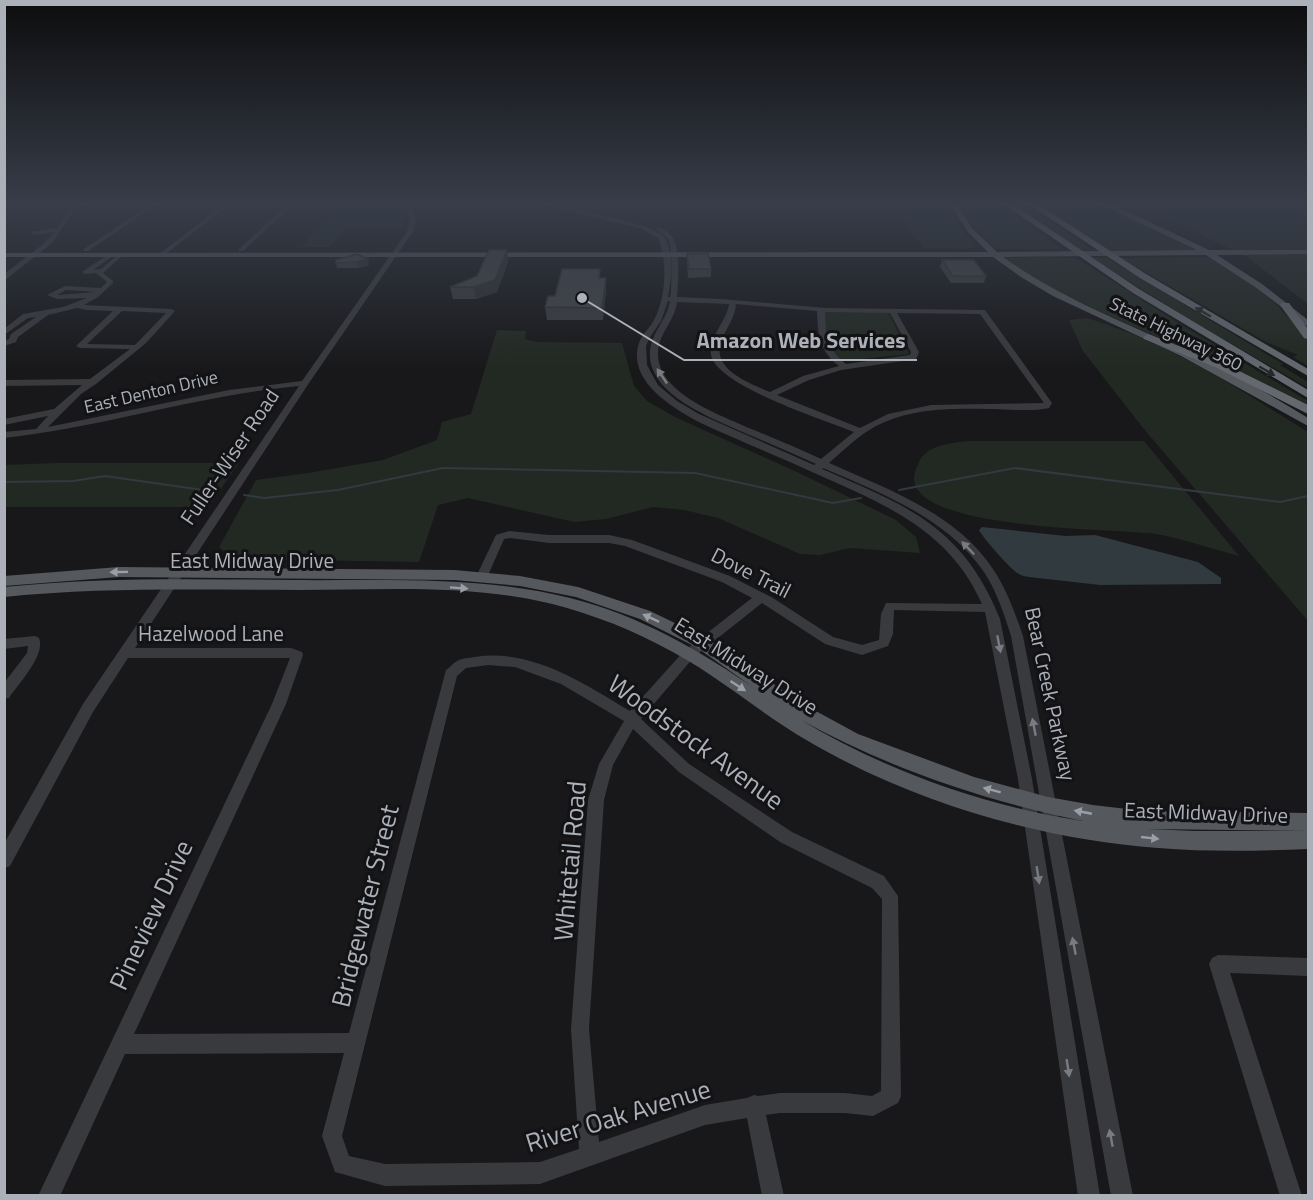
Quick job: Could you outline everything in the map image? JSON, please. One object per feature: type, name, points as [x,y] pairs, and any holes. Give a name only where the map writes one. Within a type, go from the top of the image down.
[{"type":"highway","points":[[1089,259],[1127,285],[1308,395]]},
{"type":"highway","points":[[1117,259],[1308,373]]},
{"type":"highway","points":[[1285,305],[1308,336]]},
{"type":"highway","points":[[1148,337],[1219,365],[1308,410]]},
{"type":"main road","points":[[383,259],[387,264]]},
{"type":"main road","points":[[654,259],[666,266]]},
{"type":"main road","name":"State Highway 360","points":[[1002,259],[1019,272],[1050,290],[1227,376],[1308,423]]},
{"type":"main road","points":[[1221,259],[1252,279],[1308,324]]},
{"type":"main road","name":"East Midway Drive","points":[[4,581],[119,572],[174,578],[420,586],[514,592],[569,603],[695,648]]},
{"type":"main road","name":"East Midway Drive","points":[[4,592],[174,578],[454,575],[519,581],[578,592],[645,615],[695,648],[784,719],[875,767],[976,803],[1029,809],[1110,834],[1161,839],[1308,840]]},
{"type":"main road","name":"East Midway Drive","points":[[1050,814],[1144,820],[1308,822]]},
{"type":"street","points":[[7,274],[23,259]]},
{"type":"street","points":[[108,259],[84,271],[89,274],[99,273],[106,270],[113,259]]},
{"type":"street","name":"Fuller-Wiser Road","points":[[4,861],[88,708],[391,259]]},
{"type":"street","name":"Bear Creek Parkway","points":[[668,259],[666,266],[669,301]]},
{"type":"street","name":"Bear Creek Parkway","points":[[670,259],[669,301],[643,343],[642,359],[646,372],[654,385],[671,402],[687,411],[822,463],[897,497],[933,518],[966,545],[993,578],[1005,600],[1017,636],[1122,1196]]},
{"type":"street","points":[[80,306],[111,282],[99,273]]},
{"type":"street","points":[[94,296],[57,297],[51,295],[65,288],[102,290]]},
{"type":"street","points":[[669,301],[721,305],[733,303],[820,310],[982,312],[1046,399],[1046,406],[932,408],[902,414],[873,424],[822,463]]},
{"type":"street","points":[[733,303],[732,315],[715,347],[716,357],[723,369],[734,378],[770,395],[862,432]]},
{"type":"street","points":[[4,333],[26,316],[80,306],[171,311],[136,346],[56,412],[38,432]]},
{"type":"street","points":[[120,309],[80,346],[136,346]]},
{"type":"street","points":[[820,310],[823,346],[833,359],[843,365]]},
{"type":"street","points":[[770,395],[812,374],[843,365],[915,355],[892,310]]},
{"type":"street","points":[[4,344],[13,340],[14,336],[46,313]]},
{"type":"street","points":[[4,382],[94,382]]},
{"type":"street","points":[[50,431],[92,388],[94,382]]},
{"type":"street","name":"East Denton Drive","points":[[4,435],[50,431],[231,390],[269,384],[305,383]]},
{"type":"street","points":[[4,422],[68,411]]},
{"type":"street","name":"Bear Creek Parkway","points":[[822,463],[931,529],[946,542],[967,567],[990,608],[994,619],[1029,809],[1089,1196]]},
{"type":"street","name":"Dove Trail","points":[[482,577],[495,544],[500,537],[509,534],[549,539],[609,539],[676,559],[726,579],[761,597],[829,641],[862,650],[884,644],[887,637],[887,610],[890,606],[990,608]]},
{"type":"street","name":"Whitetail Road","points":[[590,1156],[580,1029],[596,800],[606,764],[632,719],[695,648],[761,597]]},
{"type":"street","points":[[4,644],[35,641],[33,654],[4,694]]},
{"type":"street","name":"Hazelwood Lane","points":[[124,653],[291,653],[297,655]]},
{"type":"street","name":"Pineview Drive","points":[[49,1196],[279,704],[297,655]]},
{"type":"street","name":"Woodstock Avenue","points":[[462,664],[488,660],[516,662],[566,680],[632,719],[684,768],[786,837],[878,882],[890,896],[891,1096],[873,1106]]},
{"type":"street","name":"Bridgewater Street","points":[[342,1165],[332,1136],[451,674],[462,664]]},
{"type":"street","points":[[1291,1196],[1218,964],[1308,967]]},
{"type":"street","points":[[120,1044],[356,1043]]},
{"type":"street","name":"River Oak Avenue","points":[[342,1165],[385,1175],[540,1173],[705,1115],[780,1103],[845,1103],[873,1106]]},
{"type":"street","points":[[754,1106],[773,1196]]},
{"type":"shaded area","points":[[1004,259],[1078,259],[1308,401],[1308,408],[1216,362],[1114,318],[1024,272]]},
{"type":"shaded area","points":[[1094,259],[1109,259],[1283,364],[1280,365],[1308,382],[1308,388],[1189,319]]},
{"type":"shaded area","points":[[1123,259],[1213,259],[1277,305],[1308,340],[1308,366],[1293,357],[1298,355],[1266,342]]},
{"type":"shaded area","points":[[1250,259],[1308,259],[1308,304]]},
{"type":"shaded area","points":[[825,312],[888,312],[909,354],[840,361],[824,338]]},
{"type":"shaded area","points":[[1087,318],[1117,328],[1174,353],[1308,432],[1308,621],[1143,428],[1083,351],[1069,320]]},
{"type":"shaded area","points":[[497,330],[526,331],[525,339],[536,342],[622,343],[634,386],[647,401],[677,418],[896,520],[916,537],[920,553],[850,548],[820,555],[800,554],[718,518],[684,510],[653,507],[606,519],[574,522],[468,498],[438,505],[419,562],[232,559],[219,547],[256,480],[383,460],[437,440],[442,422],[471,414]]},
{"type":"shaded area","points":[[968,441],[1144,441],[1239,556],[1156,534],[1014,523],[972,516],[938,505],[918,490],[916,469],[919,461],[932,449]]},
{"type":"shaded area","points":[[239,463],[208,507],[5,507],[5,465]]},
{"type":"shaded area","points":[[982,527],[1066,536],[1095,535],[1198,562],[1221,578],[1221,584],[1100,585],[1024,576],[1016,572],[991,546],[979,530]]},
{"type":"building","points":[[340,259],[368,259],[336,263],[336,260]]},
{"type":"building","points":[[485,259],[503,259],[495,280],[474,287],[450,287],[477,276]]},
{"type":"building","points":[[688,259],[709,259],[711,269],[689,269]]},
{"type":"building","points":[[942,260],[974,260],[986,276],[953,276]]},
{"type":"building","points":[[562,269],[600,269],[599,278],[606,278],[602,308],[545,307],[548,296],[555,296]]},
{"type":"waterway","points":[[244,495],[264,498],[338,490],[443,468],[695,473],[833,503],[861,498]]},
{"type":"waterway","points":[[899,490],[1015,468],[1280,502],[1308,496]]},
{"type":"waterway","points":[[4,482],[73,481],[105,476],[217,492]]},
{"type":"place","name":"Amazon Web Services","points":[[582,298]]}]
